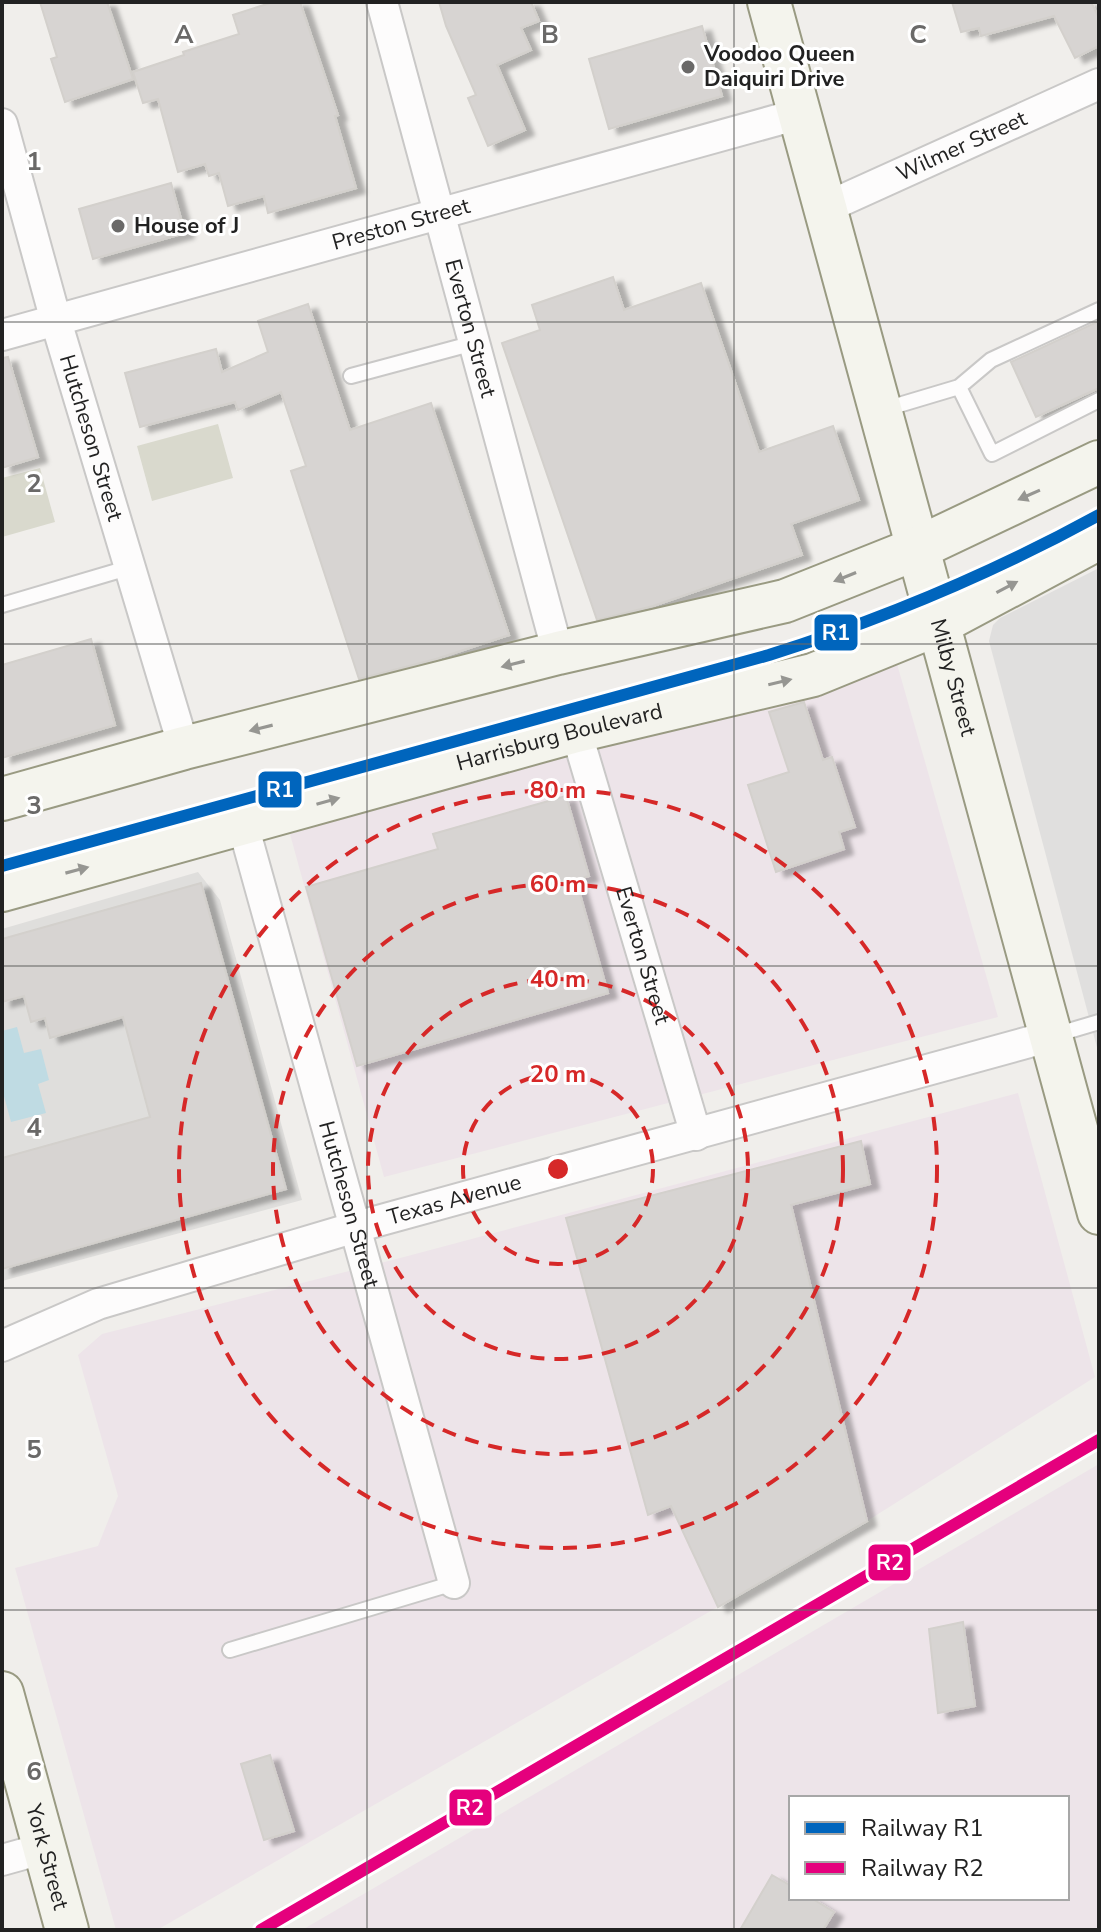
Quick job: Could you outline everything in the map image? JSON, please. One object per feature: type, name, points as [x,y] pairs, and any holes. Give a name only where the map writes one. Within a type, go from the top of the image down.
[{"type":"main road","name":"Milby Street","points":[[769,2],[1099,1213]]},
{"type":"main road","points":[[2,799],[184,748],[558,653],[785,601],[918,548],[1099,462]]},
{"type":"main road","name":"Harrisburg Boulevard","points":[[2,890],[576,731],[813,675],[938,624],[1099,538]]},
{"type":"main road","name":"York Street","points":[[2,1693],[67,1930]]},
{"type":"street","name":"Everton Street","points":[[382,2],[558,653]]},
{"type":"street","name":"Wilmer Street","points":[[825,208],[1099,84]]},
{"type":"street","name":"Preston Street","points":[[2,335],[799,114]]},
{"type":"street","name":"Hutcheson Street","points":[[2,124],[56,321],[184,748]]},
{"type":"street","name":"Everton Street","points":[[576,731],[696,1135]]},
{"type":"street","name":"Hutcheson Street","points":[[243,825],[454,1583]]},
{"type":"street","name":"Texas Avenue","points":[[2,1346],[98,1304],[356,1227],[1051,1036]]},
{"type":"street","points":[[2,1860],[45,1848]]},
{"type":"lane","points":[[880,410],[959,387],[991,360],[1099,310]]},
{"type":"lane","points":[[351,376],[474,343]]},
{"type":"lane","points":[[959,387],[992,454],[1099,400]]},
{"type":"lane","points":[[2,605],[131,567]]},
{"type":"lane","points":[[1051,1036],[1099,1022]]},
{"type":"lane","points":[[230,1650],[454,1583]]},
{"type":"shaded area","points":[[218,424],[233,478],[152,501],[137,446]]},
{"type":"shaded area","points":[[40,468],[55,522],[2,537],[2,478]]},
{"type":"shaded area","points":[[1099,568],[1099,1055],[989,641],[993,625],[1000,618]]},
{"type":"shaded area","points":[[895,657],[998,1017],[384,1177],[290,834]]},
{"type":"shaded area","points":[[198,872],[220,900],[302,1200],[2,1281],[2,929]]},
{"type":"shaded area","points":[[1018,1093],[1095,1377],[867,1521],[157,1930],[116,1930],[15,1568],[98,1546],[118,1496],[78,1355],[102,1334]]},
{"type":"shaded area","points":[[1099,1464],[1099,1930],[302,1930]]},
{"type":"water","points":[[17,1027],[24,1053],[41,1049],[49,1080],[38,1084],[46,1113],[11,1122],[2,1089],[2,1031]]},
{"type":"building","points":[[40,2],[107,2],[133,79],[65,102],[51,59],[57,57]]},
{"type":"building","points":[[273,2],[300,2],[338,115],[335,116],[356,188],[268,213],[264,196],[228,206],[219,173],[209,176],[205,164],[178,172],[158,99],[143,103],[133,72],[239,34],[233,15]]},
{"type":"building","points":[[439,2],[531,2],[539,21],[521,28],[531,50],[497,65],[525,130],[488,146],[468,98],[476,95]]},
{"type":"building","points":[[952,2],[1091,2],[1099,18],[1099,46],[1075,58],[1054,16],[981,36],[979,28],[961,32]]},
{"type":"building","points":[[702,26],[722,96],[609,129],[589,59]]},
{"type":"building","points":[[171,183],[185,233],[93,259],[79,209]]},
{"type":"building","points":[[613,277],[624,310],[701,283],[759,452],[833,426],[859,500],[791,524],[802,555],[653,606],[597,620],[502,343],[540,330],[532,305]]},
{"type":"building","points":[[308,304],[350,430],[431,403],[509,635],[436,659],[359,679],[291,471],[306,466],[281,392],[238,410],[235,402],[140,427],[125,373],[216,349],[222,372],[268,352],[258,321]]},
{"type":"building","points":[[1099,321],[1099,388],[1036,417],[1011,362]]},
{"type":"building","points":[[8,357],[38,457],[2,468],[2,358]]},
{"type":"building","points":[[91,639],[115,725],[2,758],[2,665]]},
{"type":"building","points":[[804,702],[823,760],[832,757],[855,827],[839,832],[844,849],[776,872],[748,785],[789,772],[769,712]]},
{"type":"building","points":[[566,796],[589,876],[576,880],[608,993],[357,1066],[306,887],[438,849],[433,834]]},
{"type":"building","points":[[201,883],[286,1189],[2,1269],[2,1158],[150,1117],[123,1017],[50,1038],[45,1018],[31,1022],[24,996],[2,1002],[2,939]]},
{"type":"building","points":[[861,1141],[870,1184],[791,1205],[867,1521],[718,1607],[671,1506],[648,1515],[566,1218]]},
{"type":"building","points":[[963,1622],[975,1706],[938,1713],[929,1629]]},
{"type":"building","points":[[270,1755],[294,1831],[264,1840],[241,1764]]},
{"type":"building","points":[[772,1875],[789,1885],[789,1900],[814,1900],[834,1912],[823,1930],[740,1930]]},
{"type":"railway","points":[[261,1930],[1099,1440]]},
{"type":"rail line","name":"R1","points":[[2,866],[769,655],[937,593],[1099,515]]},
{"type":"rail line","name":"R2","points":[[261,1930],[1099,1440]]},
{"type":"place","name":"Voodoo Queen Daiquiri Drive","points":[[688,67]]},
{"type":"place","name":"House of J","points":[[118,226]]}]
